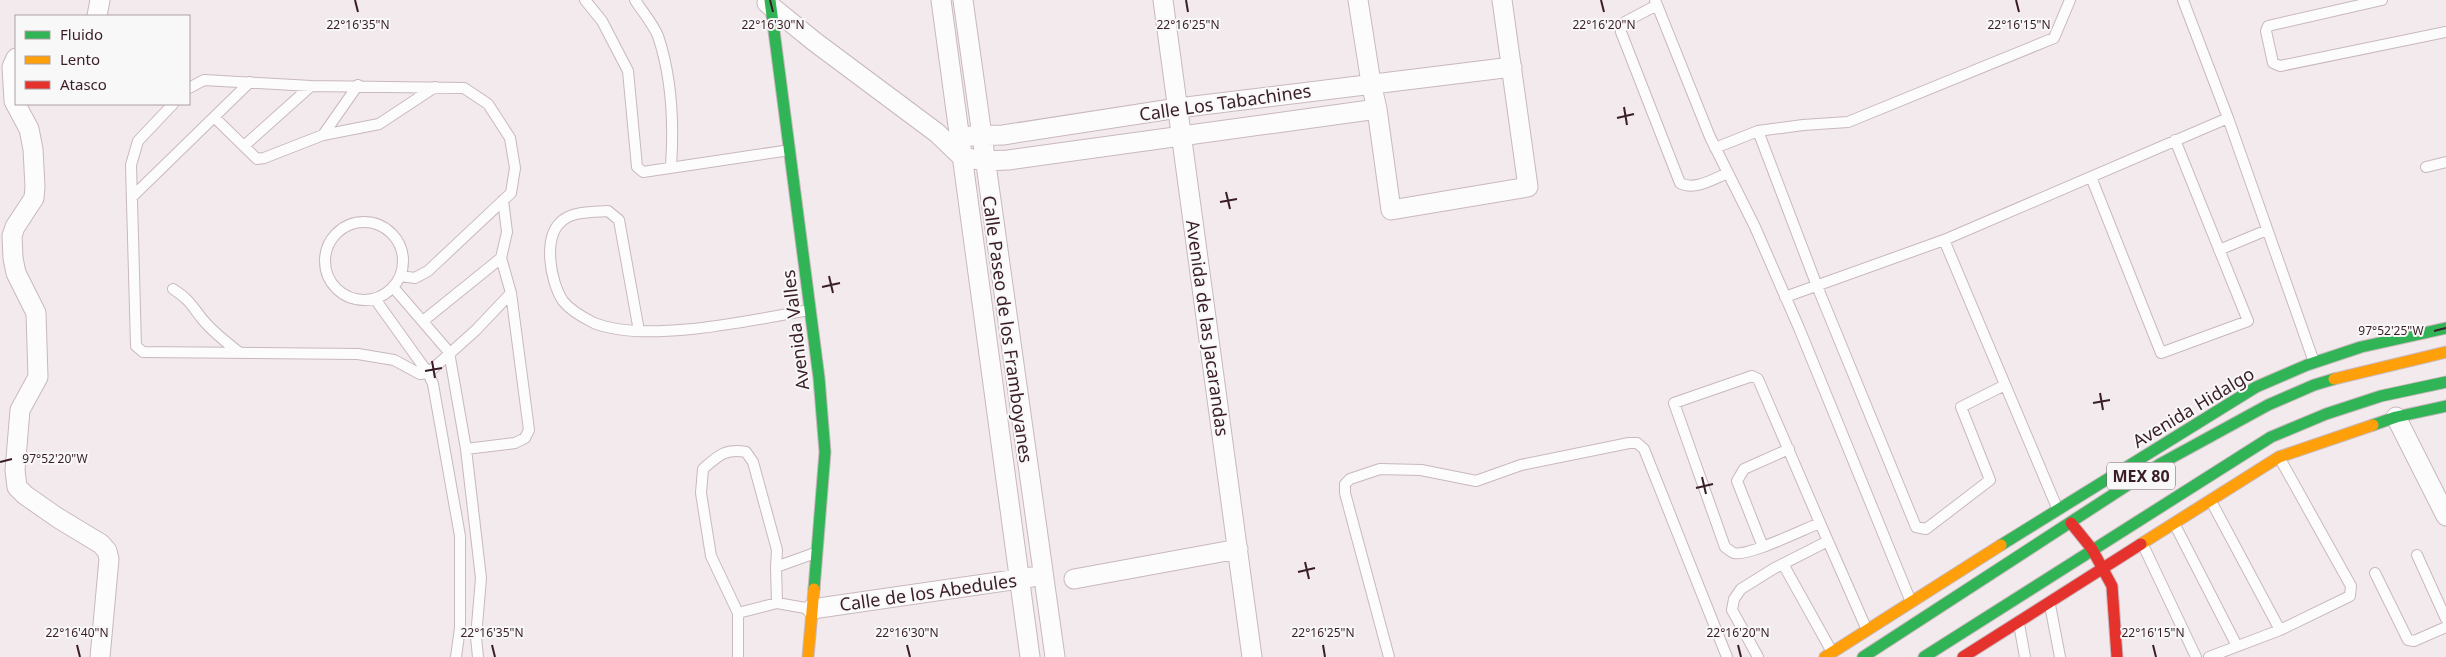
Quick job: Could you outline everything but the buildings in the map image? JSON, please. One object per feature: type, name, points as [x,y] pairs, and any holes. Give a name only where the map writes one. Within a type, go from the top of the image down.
[{"type":"main road","name":"Avenida Valles","points":[[769,3],[790,150],[826,452],[808,657]]},
{"type":"main road","name":"Avenida Hidalgo","points":[[1829,655],[2058,509],[2256,387],[2314,363],[2361,347],[2446,328]]},
{"type":"main road","name":"MEX 80","points":[[1863,657],[2160,464],[2268,405],[2314,385],[2367,370],[2446,352]]},
{"type":"main road","name":"MEX 80","points":[[1924,657],[2271,437],[2326,414],[2381,396],[2446,382]]},
{"type":"main road","points":[[1963,657],[2102,567],[2279,457],[2396,417],[2446,406]]},
{"type":"main road","points":[[2070,523],[2092,549],[2112,586],[2117,657]]},
{"type":"street","points":[[97,15],[100,0]]},
{"type":"street","name":"Calle Paseo de los Framboyanes","points":[[941,0],[1030,657]]},
{"type":"street","name":"Calle Paseo de los Framboyanes","points":[[963,0],[1055,657]]},
{"type":"street","name":"Avenida de las Jacarandas","points":[[1163,0],[1252,657]]},
{"type":"street","points":[[1358,0],[1371,83],[1378,108],[1392,210],[1528,187],[1502,0]]},
{"type":"street","points":[[769,3],[938,133],[962,156]]},
{"type":"street","points":[[15,60],[12,67],[15,103]]},
{"type":"street","name":"Calle Los Tabachines","points":[[938,133],[982,137],[1178,108],[1512,67]]},
{"type":"street","points":[[16,105],[29,130],[33,149],[35,187],[34,198],[12,236],[12,258],[16,273],[36,313],[38,377],[20,410],[15,470],[17,486],[25,495],[88,535],[107,551],[110,559],[100,657]]},
{"type":"street","name":"Calle Los Tabachines","points":[[962,156],[985,161],[1008,160],[1378,108]]},
{"type":"street","points":[[2396,417],[2446,516]]},
{"type":"street","points":[[1074,580],[1238,549]]},
{"type":"street","name":"Calle de los Abedules","points":[[812,609],[1043,575]]},
{"type":"lane","points":[[585,0],[602,21],[628,71],[637,168],[642,172],[671,166],[790,150]]},
{"type":"lane","points":[[635,0],[657,34],[668,78],[674,126],[671,166]]},
{"type":"lane","points":[[1715,148],[1758,131],[1848,122],[2054,38],[2070,0]]},
{"type":"lane","points":[[2183,0],[2228,118],[2314,363]]},
{"type":"lane","points":[[2382,0],[2268,26],[2266,31],[2273,62],[2280,66],[2446,32]]},
{"type":"lane","points":[[1728,173],[1694,186],[1686,186],[1680,183],[1621,32],[1621,27],[1625,22],[1656,3],[1715,148],[1728,173],[1755,227],[1785,297],[1912,603]]},
{"type":"lane","points":[[190,87],[204,80],[311,86],[358,85],[464,88],[488,104],[510,138],[515,168],[512,193],[428,271],[415,278],[400,276]]},
{"type":"lane","points":[[132,197],[250,82]]},
{"type":"lane","points":[[323,135],[358,85]]},
{"type":"lane","points":[[244,146],[311,86]]},
{"type":"lane","points":[[214,117],[257,159],[323,135],[379,124],[435,87]]},
{"type":"lane","points":[[172,105],[138,141],[131,165],[136,346],[139,350],[143,352],[358,354],[394,360],[420,374],[428,373],[449,352],[476,330],[511,293]]},
{"type":"lane","points":[[1785,297],[1944,240],[2228,118]]},
{"type":"lane","points":[[1758,131],[1817,286],[1916,527],[1926,529],[1990,480],[1961,407],[2005,385]]},
{"type":"lane","points":[[2091,177],[2161,353],[2248,321],[2175,140]]},
{"type":"lane","points":[[2426,167],[2446,162]]},
{"type":"lane","points":[[466,449],[515,443],[525,438],[528,430],[511,293],[501,258],[507,232],[503,200]]},
{"type":"lane","points":[[639,332],[619,220],[608,211],[576,215],[562,220],[549,244],[552,278],[564,301],[579,315],[594,323],[639,332],[723,325],[810,310]]},
{"type":"lane","points":[[375,223],[387,229],[396,238],[402,250],[403,263],[400,276],[393,287],[375,299],[362,300],[349,297],[338,290],[330,280],[325,254],[330,242],[338,231],[349,224],[375,223]]},
{"type":"lane","points":[[2219,250],[2268,230]]},
{"type":"lane","points":[[1944,240],[2058,509],[2070,523]]},
{"type":"lane","points":[[423,322],[501,258]]},
{"type":"lane","points":[[393,287],[449,352],[466,449],[481,578],[476,637],[478,657]]},
{"type":"lane","points":[[173,289],[189,299],[214,332],[240,353]]},
{"type":"lane","points":[[375,299],[428,373],[433,384],[460,536],[460,628],[456,657]]},
{"type":"lane","points":[[1820,523],[1763,547],[1741,554],[1733,553],[1725,546],[1674,403],[1752,376],[1758,379],[1868,631]]},
{"type":"lane","points":[[1389,657],[1345,493],[1345,484],[1350,479],[1380,469],[1421,470],[1476,482],[1521,464],[1628,443],[1637,443],[1644,449],[1727,657]]},
{"type":"lane","points":[[1763,547],[1737,481],[1744,469],[1789,449]]},
{"type":"lane","points":[[738,657],[738,613],[711,556],[701,493],[703,469],[717,457],[731,450],[746,452],[753,462],[777,550],[777,603]]},
{"type":"lane","points":[[2208,657],[2280,630],[2350,596],[2352,591],[2352,586],[2279,457]]},
{"type":"lane","points":[[2210,500],[2280,630]]},
{"type":"lane","points":[[2174,523],[2237,646]]},
{"type":"lane","points":[[1758,657],[1732,610],[1734,599],[1741,589],[1783,564],[1828,541]]},
{"type":"lane","points":[[2142,542],[2196,657]]},
{"type":"lane","points":[[776,567],[818,552]]},
{"type":"lane","points":[[2417,555],[2446,619]]},
{"type":"lane","points":[[1783,564],[1829,655]]},
{"type":"lane","points":[[2375,573],[2408,640],[2414,641],[2446,626]]},
{"type":"lane","points":[[2049,601],[2060,657]]},
{"type":"lane","points":[[738,613],[777,603],[812,609]]},
{"type":"lane","points":[[2019,621],[2025,657]]},
{"type":"traffic: fast","points":[[770,0],[819,378],[825,452],[814,589]]},
{"type":"traffic: fast","points":[[2001,545],[2256,387],[2307,365],[2361,347],[2446,328]]},
{"type":"traffic: fast","points":[[1863,657],[2160,464],[2268,405],[2314,385],[2334,379]]},
{"type":"traffic: fast","points":[[1924,657],[2271,437],[2326,414],[2381,396],[2446,382]]},
{"type":"traffic: fast","points":[[2373,425],[2396,417],[2446,406]]},
{"type":"traffic: slow","points":[[2334,379],[2446,352]]},
{"type":"traffic: slow","points":[[2141,544],[2279,457],[2373,425]]},
{"type":"traffic: slow","points":[[1825,657],[2001,545]]},
{"type":"traffic: slow","points":[[808,657],[814,589]]},
{"type":"traffic: jam","points":[[2071,523],[2092,549],[2112,586],[2117,657]]},
{"type":"traffic: jam","points":[[1963,657],[2141,544]]}]
